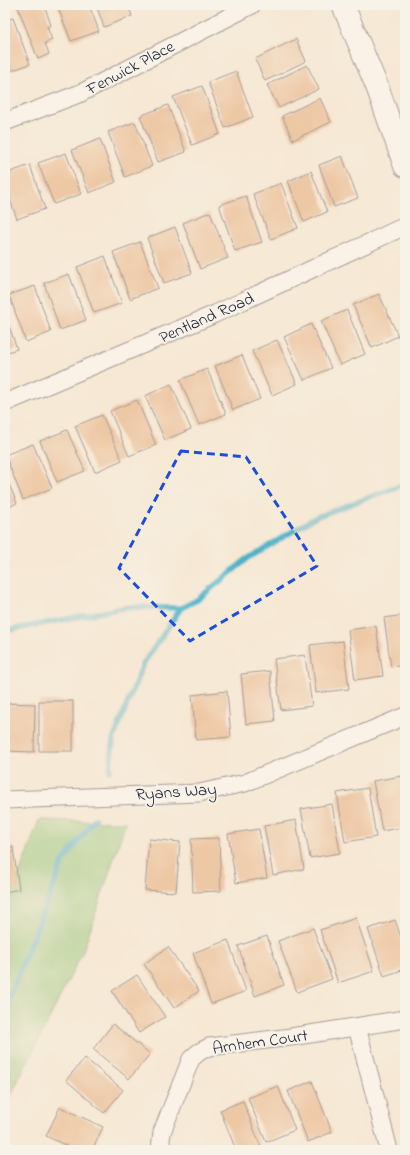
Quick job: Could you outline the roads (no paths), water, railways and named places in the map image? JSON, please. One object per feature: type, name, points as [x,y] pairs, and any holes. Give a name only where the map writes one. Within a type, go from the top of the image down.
[{"type":"street","name":"Fenwick Place","points":[[5,122],[81,93],[252,5]]},
{"type":"street","points":[[343,5],[378,89],[405,166]]},
{"type":"street","name":"Pentland Road","points":[[5,403],[216,314],[405,226]]},
{"type":"street","name":"Ryans Way","points":[[5,800],[117,794],[199,792],[244,783],[405,716]]},
{"type":"street","name":"Arnhem Court","points":[[160,1150],[162,1132],[191,1060],[199,1052],[209,1047],[405,1019]]},
{"type":"street","points":[[357,1027],[390,1150]]},
{"type":"waterway","points":[[110,771],[113,740],[143,664],[181,608],[197,600],[247,559],[316,517],[405,484]]},
{"type":"waterway","points":[[5,631],[128,607],[181,608]]},
{"type":"waterway","points":[[5,1008],[63,862],[95,819]]}]
